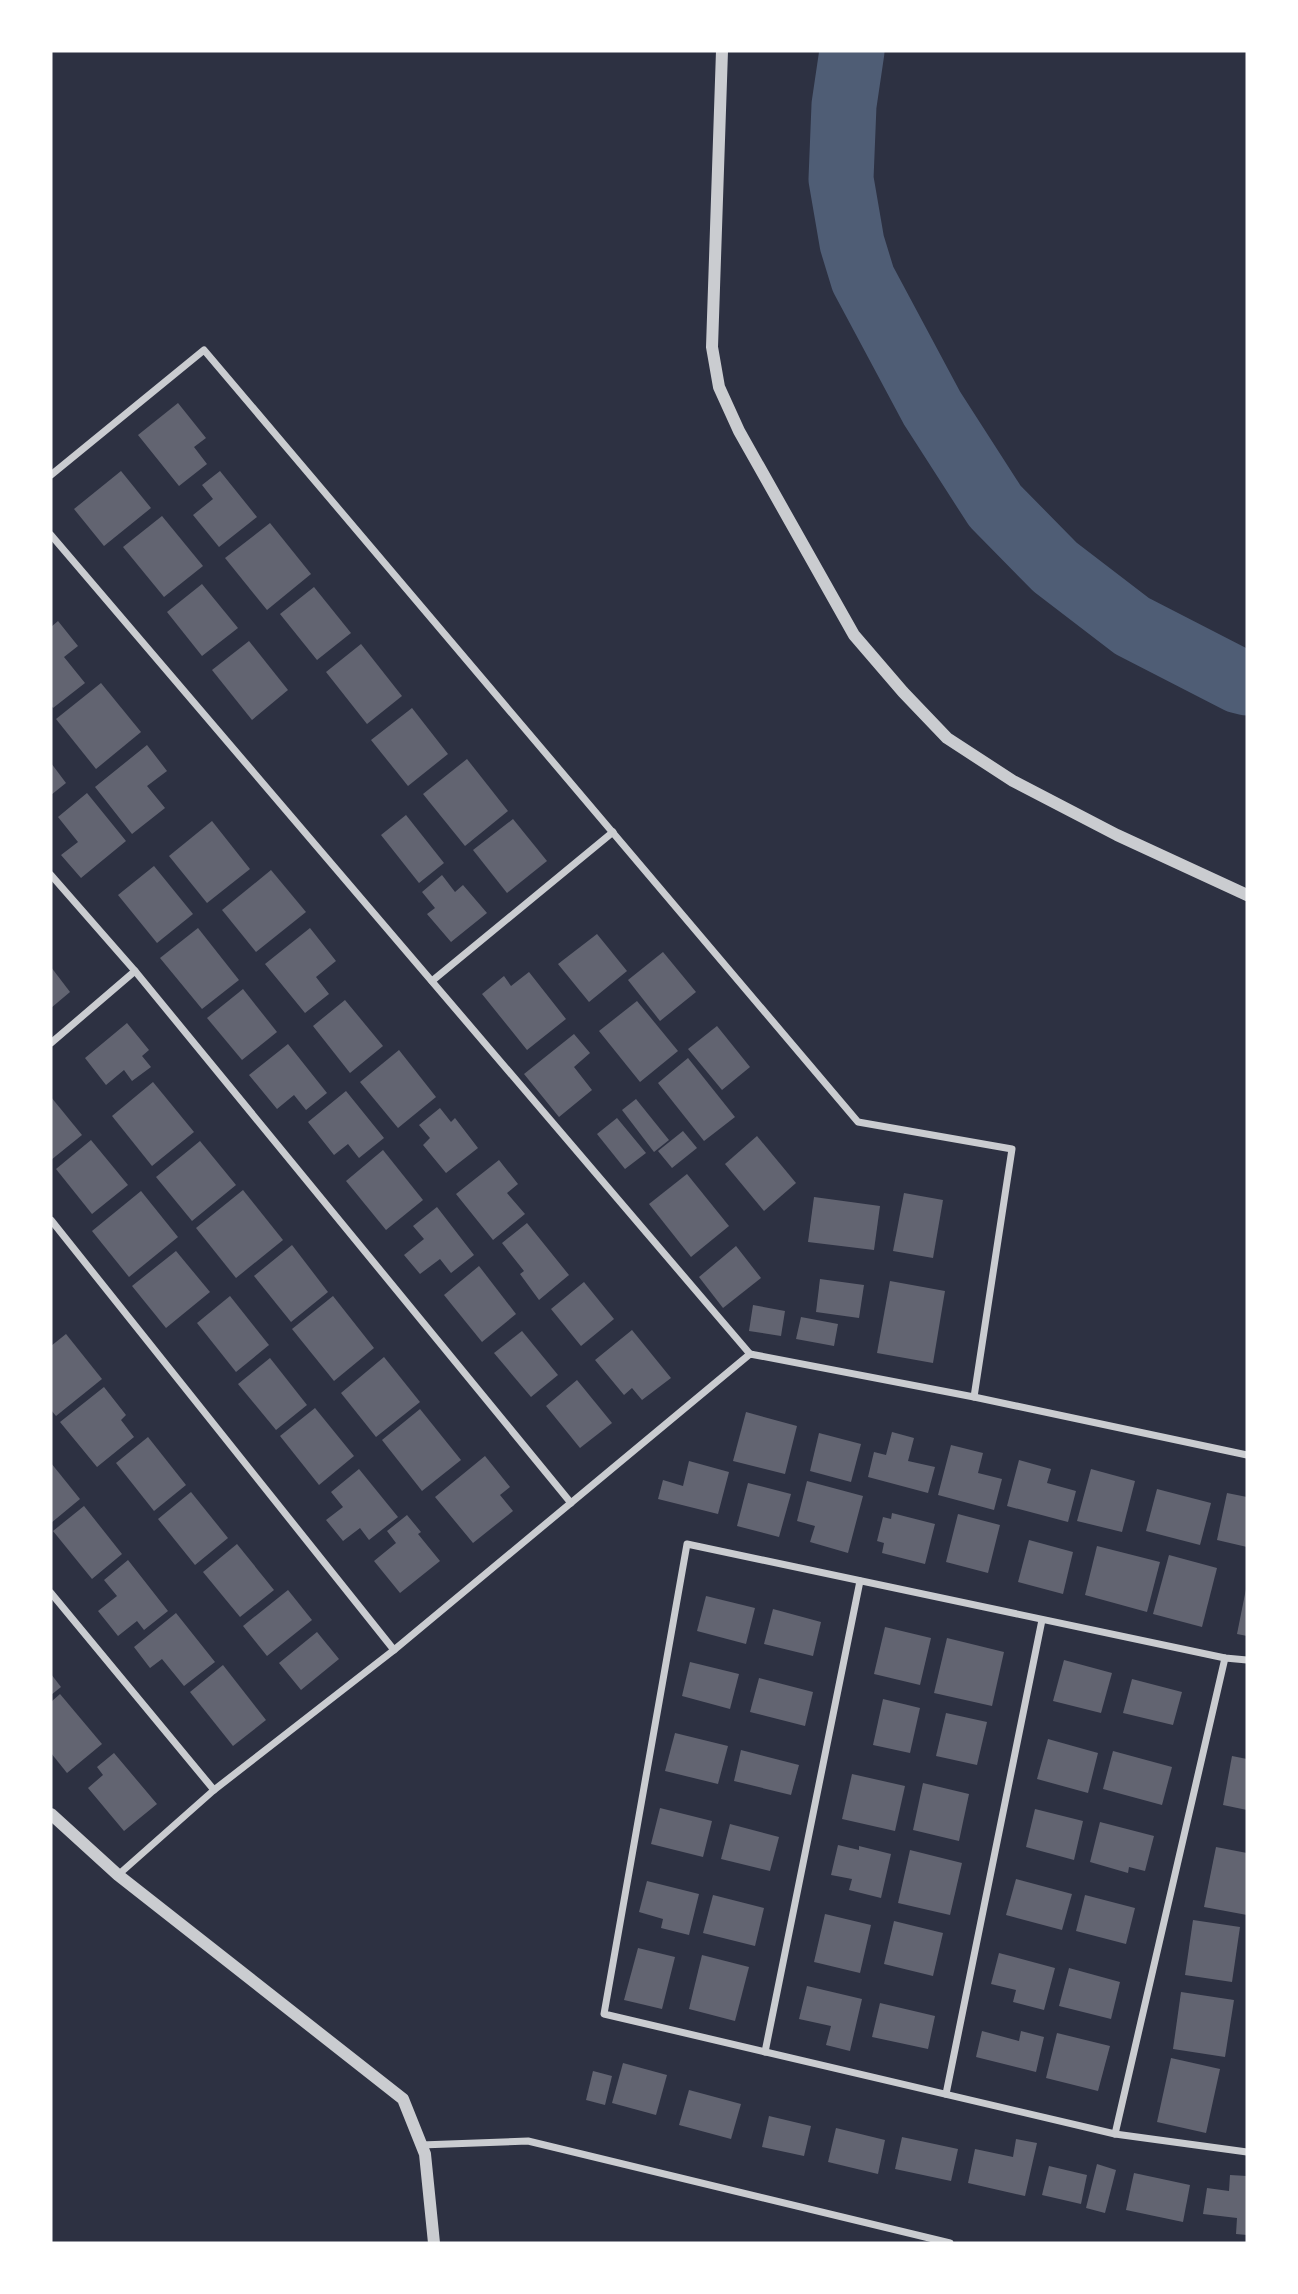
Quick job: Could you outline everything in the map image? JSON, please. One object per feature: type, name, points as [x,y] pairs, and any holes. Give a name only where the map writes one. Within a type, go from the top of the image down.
[{"type":"street","points":[[722,51],[712,347],[719,387],[739,431],[854,635],[947,738],[1025,787],[1117,835],[1247,895]]},
{"type":"street","points":[[51,475],[204,350],[858,1122],[1012,1149],[974,1396]]},
{"type":"street","points":[[51,535],[750,1354],[974,1396],[1247,1455]]},
{"type":"street","points":[[432,981],[612,832]]},
{"type":"street","points":[[51,875],[135,971],[571,1503]]},
{"type":"street","points":[[51,1042],[135,971]]},
{"type":"street","points":[[51,1220],[394,1650]]},
{"type":"street","points":[[118,1875],[214,1790],[394,1650],[750,1354]]},
{"type":"street","points":[[1247,1660],[1225,1658],[687,1544],[604,2014],[1115,2134],[1247,2152]]},
{"type":"street","points":[[765,2052],[860,1581]]},
{"type":"street","points":[[51,1593],[214,1790]]},
{"type":"street","points":[[946,2094],[1042,1620]]},
{"type":"street","points":[[1115,2134],[1225,1658]]},
{"type":"street","points":[[51,1814],[118,1875],[403,2099],[425,2154],[434,2243]]},
{"type":"street","points":[[421,2145],[528,2141],[950,2243]]},
{"type":"building","points":[[178,403],[206,438],[194,447],[207,464],[179,486],[138,435]]},
{"type":"building","points":[[121,471],[151,508],[104,546],[74,509]]},
{"type":"building","points":[[220,471],[257,517],[219,547],[193,515],[213,499],[202,485]]},
{"type":"building","points":[[162,516],[203,566],[164,597],[123,547]]},
{"type":"building","points":[[270,523],[311,574],[267,610],[225,558]]},
{"type":"building","points":[[202,584],[238,628],[202,656],[167,612]]},
{"type":"building","points":[[314,587],[351,633],[317,660],[280,614]]},
{"type":"building","points":[[58,621],[78,646],[64,657],[85,683],[53,708],[51,627]]},
{"type":"building","points":[[249,641],[288,690],[252,720],[212,670]]},
{"type":"building","points":[[361,644],[402,696],[367,724],[326,672]]},
{"type":"building","points":[[101,683],[141,732],[96,769],[56,719]]},
{"type":"building","points":[[412,708],[448,754],[408,786],[371,740]]},
{"type":"building","points":[[147,745],[167,771],[147,786],[165,808],[132,834],[95,787]]},
{"type":"building","points":[[467,759],[508,811],[465,846],[423,794]]},
{"type":"building","points":[[51,763],[66,783],[51,795]]},
{"type":"building","points":[[87,793],[126,841],[81,878],[61,855],[78,842],[58,817]]},
{"type":"building","points":[[406,815],[444,863],[419,883],[381,835]]},
{"type":"building","points":[[513,819],[547,861],[507,893],[473,850]]},
{"type":"building","points":[[212,821],[250,869],[207,903],[169,856]]},
{"type":"building","points":[[154,866],[193,914],[157,943],[118,895]]},
{"type":"building","points":[[271,870],[306,912],[256,952],[222,910]]},
{"type":"building","points":[[442,875],[455,892],[463,885],[487,913],[451,942],[427,914],[435,908],[422,892]]},
{"type":"building","points":[[198,928],[239,980],[202,1009],[160,958]]},
{"type":"building","points":[[310,928],[336,961],[316,977],[329,994],[305,1013],[265,964]]},
{"type":"building","points":[[597,934],[627,971],[589,1002],[558,964]]},
{"type":"building","points":[[663,952],[696,992],[660,1021],[628,980]]},
{"type":"building","points":[[51,967],[70,992],[51,1008]]},
{"type":"building","points":[[529,972],[566,1019],[527,1050],[482,994],[504,976],[511,986]]},
{"type":"building","points":[[243,989],[277,1032],[242,1060],[207,1018]]},
{"type":"building","points":[[345,1000],[383,1046],[350,1073],[313,1026]]},
{"type":"building","points":[[637,1001],[678,1051],[640,1082],[599,1031]]},
{"type":"building","points":[[127,1023],[149,1050],[142,1056],[151,1067],[132,1081],[124,1070],[106,1085],[85,1058]]},
{"type":"building","points":[[717,1026],[750,1067],[722,1090],[688,1049]]},
{"type":"building","points":[[574,1034],[590,1053],[574,1067],[592,1090],[559,1117],[524,1074]]},
{"type":"building","points":[[288,1044],[327,1093],[306,1110],[294,1095],[277,1109],[249,1075]]},
{"type":"building","points":[[399,1050],[436,1097],[398,1128],[360,1082]]},
{"type":"building","points":[[688,1058],[735,1117],[704,1141],[658,1083]]},
{"type":"building","points":[[153,1082],[194,1132],[152,1166],[112,1116]]},
{"type":"building","points":[[346,1091],[384,1138],[359,1158],[348,1144],[334,1155],[308,1122]]},
{"type":"building","points":[[51,1097],[82,1135],[51,1160]]},
{"type":"building","points":[[636,1099],[669,1140],[654,1152],[622,1110]]},
{"type":"building","points":[[440,1108],[451,1122],[455,1118],[478,1148],[446,1173],[423,1145],[430,1138],[419,1125]]},
{"type":"building","points":[[617,1118],[646,1153],[625,1169],[597,1134]]},
{"type":"building","points":[[683,1131],[697,1148],[672,1168],[658,1151]]},
{"type":"building","points":[[757,1136],[796,1183],[764,1211],[725,1164]]},
{"type":"building","points":[[91,1140],[128,1185],[92,1214],[56,1169]]},
{"type":"building","points":[[200,1141],[236,1185],[192,1221],[156,1177]]},
{"type":"building","points":[[383,1150],[423,1200],[386,1230],[346,1181]]},
{"type":"building","points":[[499,1160],[518,1184],[507,1193],[525,1214],[493,1240],[456,1194]]},
{"type":"building","points":[[687,1174],[729,1226],[691,1257],[649,1204]]},
{"type":"building","points":[[243,1190],[283,1240],[236,1278],[196,1228]]},
{"type":"building","points":[[141,1191],[178,1237],[129,1277],[92,1231]]},
{"type":"building","points":[[904,1193],[943,1200],[933,1258],[893,1251]]},
{"type":"building","points":[[814,1197],[880,1206],[874,1250],[808,1242]]},
{"type":"building","points":[[437,1207],[474,1255],[451,1273],[440,1259],[420,1274],[404,1255],[424,1239],[413,1226]]},
{"type":"building","points":[[527,1223],[569,1275],[539,1300],[520,1274],[524,1271],[502,1243]]},
{"type":"building","points":[[292,1245],[328,1292],[291,1322],[254,1276]]},
{"type":"building","points":[[736,1246],[761,1278],[723,1308],[699,1277]]},
{"type":"building","points":[[176,1251],[210,1292],[166,1328],[132,1286]]},
{"type":"building","points":[[479,1266],[516,1314],[482,1342],[444,1295]]},
{"type":"building","points":[[820,1279],[864,1285],[859,1318],[816,1312]]},
{"type":"building","points":[[890,1281],[945,1291],[933,1363],[877,1353]]},
{"type":"building","points":[[584,1282],[614,1319],[581,1346],[551,1309]]},
{"type":"building","points":[[230,1296],[269,1345],[236,1372],[197,1323]]},
{"type":"building","points":[[333,1296],[374,1348],[334,1381],[292,1329]]},
{"type":"building","points":[[753,1305],[785,1311],[781,1336],[749,1331]]},
{"type":"building","points":[[801,1317],[838,1324],[834,1346],[796,1339]]},
{"type":"building","points":[[632,1330],[671,1378],[642,1400],[632,1388],[624,1395],[595,1360]]},
{"type":"building","points":[[522,1331],[558,1375],[531,1397],[494,1353]]},
{"type":"building","points":[[66,1334],[102,1379],[56,1416],[51,1410],[51,1346]]},
{"type":"building","points":[[384,1357],[420,1402],[376,1437],[341,1393]]},
{"type":"building","points":[[270,1358],[307,1405],[276,1430],[238,1384]]},
{"type":"building","points":[[577,1380],[612,1423],[580,1448],[546,1406]]},
{"type":"building","points":[[104,1387],[126,1415],[121,1420],[134,1437],[97,1467],[60,1422]]},
{"type":"building","points":[[315,1408],[354,1456],[319,1485],[280,1436]]},
{"type":"building","points":[[420,1409],[461,1460],[422,1491],[382,1440]]},
{"type":"building","points":[[746,1412],[797,1426],[785,1474],[733,1461]]},
{"type":"building","points":[[892,1432],[914,1438],[908,1461],[935,1467],[928,1493],[868,1477],[874,1452],[886,1455]]},
{"type":"building","points":[[819,1433],[861,1444],[851,1482],[810,1471]]},
{"type":"building","points":[[148,1437],[186,1485],[154,1511],[116,1463]]},
{"type":"building","points":[[951,1445],[983,1453],[978,1473],[1002,1479],[994,1510],[938,1495]]},
{"type":"building","points":[[485,1456],[510,1487],[500,1495],[513,1511],[473,1543],[435,1497]]},
{"type":"building","points":[[1019,1460],[1051,1469],[1047,1483],[1076,1491],[1068,1522],[1007,1506]]},
{"type":"building","points":[[689,1461],[729,1472],[718,1514],[658,1499],[663,1480],[683,1486]]},
{"type":"building","points":[[51,1463],[80,1499],[51,1523]]},
{"type":"building","points":[[359,1469],[398,1517],[369,1540],[360,1528],[343,1541],[326,1520],[343,1507],[331,1492]]},
{"type":"building","points":[[1091,1469],[1135,1481],[1122,1532],[1077,1521]]},
{"type":"building","points":[[807,1481],[863,1496],[848,1553],[810,1542],[815,1526],[797,1521]]},
{"type":"building","points":[[748,1483],[791,1494],[779,1537],[737,1526]]},
{"type":"building","points":[[1157,1489],[1211,1503],[1200,1545],[1146,1531]]},
{"type":"building","points":[[191,1492],[228,1538],[195,1565],[158,1519]]},
{"type":"building","points":[[1227,1493],[1247,1497],[1247,1547],[1217,1540]]},
{"type":"building","points":[[84,1506],[122,1554],[92,1579],[53,1531]]},
{"type":"building","points":[[892,1513],[935,1524],[925,1564],[882,1553],[884,1543],[877,1541],[883,1517],[891,1519]]},
{"type":"building","points":[[958,1514],[1000,1525],[988,1573],[946,1562]]},
{"type":"building","points":[[407,1515],[421,1532],[418,1534],[440,1561],[400,1593],[374,1561],[396,1543],[387,1531]]},
{"type":"building","points":[[1029,1540],[1073,1552],[1063,1594],[1018,1582]]},
{"type":"building","points":[[237,1544],[274,1590],[240,1617],[203,1572]]},
{"type":"building","points":[[1097,1546],[1160,1562],[1147,1612],[1085,1595]]},
{"type":"building","points":[[1169,1555],[1217,1568],[1202,1627],[1153,1614]]},
{"type":"building","points":[[128,1560],[168,1611],[144,1630],[137,1621],[118,1636],[98,1611],[117,1596],[104,1580]]},
{"type":"building","points":[[1247,1589],[1247,1636],[1237,1634]]},
{"type":"building","points":[[288,1590],[312,1620],[267,1656],[243,1626]]},
{"type":"building","points":[[706,1596],[755,1608],[746,1644],[697,1631]]},
{"type":"building","points":[[773,1609],[821,1622],[813,1656],[764,1644]]},
{"type":"building","points":[[176,1613],[215,1662],[184,1686],[162,1659],[150,1668],[134,1647]]},
{"type":"building","points":[[885,1627],[931,1638],[920,1685],[874,1674]]},
{"type":"building","points":[[317,1632],[339,1659],[301,1690],[279,1663]]},
{"type":"building","points":[[947,1638],[1004,1652],[992,1706],[934,1693]]},
{"type":"building","points":[[1064,1660],[1112,1673],[1101,1713],[1053,1701]]},
{"type":"building","points":[[690,1662],[739,1674],[730,1709],[682,1696]]},
{"type":"building","points":[[223,1665],[266,1720],[233,1746],[190,1692]]},
{"type":"building","points":[[51,1674],[61,1687],[51,1695]]},
{"type":"building","points":[[759,1678],[813,1692],[805,1726],[750,1712]]},
{"type":"building","points":[[1132,1679],[1182,1692],[1173,1725],[1123,1713]]},
{"type":"building","points":[[60,1694],[102,1744],[67,1773],[51,1753],[51,1702]]},
{"type":"building","points":[[883,1699],[920,1708],[910,1753],[873,1745]]},
{"type":"building","points":[[946,1713],[987,1722],[977,1765],[936,1756]]},
{"type":"building","points":[[675,1733],[728,1746],[718,1784],[665,1771]]},
{"type":"building","points":[[1048,1739],[1098,1753],[1088,1793],[1037,1779]]},
{"type":"building","points":[[741,1750],[799,1765],[791,1795],[734,1781]]},
{"type":"building","points":[[1113,1751],[1172,1767],[1162,1805],[1103,1789]]},
{"type":"building","points":[[114,1753],[157,1804],[124,1831],[88,1788],[103,1775],[97,1767]]},
{"type":"building","points":[[1232,1756],[1247,1759],[1247,1810],[1223,1805]]},
{"type":"building","points":[[852,1774],[905,1786],[895,1831],[842,1819]]},
{"type":"building","points":[[923,1783],[969,1794],[959,1841],[913,1830]]},
{"type":"building","points":[[660,1808],[712,1821],[703,1857],[651,1844]]},
{"type":"building","points":[[1035,1809],[1083,1821],[1074,1860],[1026,1847]]},
{"type":"building","points":[[1100,1822],[1154,1836],[1145,1871],[1129,1867],[1128,1873],[1090,1862]]},
{"type":"building","points":[[730,1824],[779,1837],[770,1871],[721,1859]]},
{"type":"building","points":[[838,1845],[859,1850],[859,1846],[891,1854],[881,1898],[849,1890],[852,1879],[831,1875]]},
{"type":"building","points":[[1216,1847],[1247,1853],[1247,1915],[1204,1907]]},
{"type":"building","points":[[910,1850],[962,1863],[950,1915],[898,1903]]},
{"type":"building","points":[[1016,1879],[1072,1894],[1062,1930],[1006,1915]]},
{"type":"building","points":[[647,1881],[699,1894],[689,1935],[661,1928],[663,1919],[639,1912]]},
{"type":"building","points":[[713,1895],[764,1908],[755,1946],[703,1933]]},
{"type":"building","points":[[1085,1895],[1135,1908],[1126,1944],[1076,1931]]},
{"type":"building","points":[[825,1914],[871,1925],[860,1973],[814,1962]]},
{"type":"building","points":[[1193,1920],[1240,1927],[1232,1982],[1185,1975]]},
{"type":"building","points":[[894,1921],[943,1933],[933,1976],[884,1964]]},
{"type":"building","points":[[638,1948],[675,1957],[662,2009],[624,2000]]},
{"type":"building","points":[[999,1953],[1055,1968],[1044,2010],[1013,2002],[1016,1990],[991,1984]]},
{"type":"building","points":[[702,1955],[749,1967],[735,2021],[689,2009]]},
{"type":"building","points":[[1069,1968],[1120,1982],[1111,2019],[1059,2006]]},
{"type":"building","points":[[807,1986],[862,1999],[850,2051],[826,2045],[831,2026],[799,2019]]},
{"type":"building","points":[[1181,1992],[1234,2000],[1225,2057],[1173,2049]]},
{"type":"building","points":[[880,2003],[935,2016],[928,2049],[872,2037]]},
{"type":"building","points":[[982,2031],[1019,2041],[1021,2031],[1044,2037],[1036,2072],[976,2057]]},
{"type":"building","points":[[1057,2033],[1110,2046],[1098,2091],[1046,2078]]},
{"type":"building","points":[[1171,2058],[1220,2069],[1206,2133],[1157,2122]]},
{"type":"building","points":[[623,2063],[667,2075],[656,2115],[612,2103]]},
{"type":"building","points":[[593,2071],[612,2076],[605,2105],[586,2100]]},
{"type":"building","points":[[689,2090],[741,2104],[731,2139],[679,2125]]},
{"type":"building","points":[[769,2116],[811,2126],[804,2156],[762,2147]]},
{"type":"building","points":[[836,2128],[885,2140],[878,2174],[828,2162]]},
{"type":"building","points":[[902,2137],[958,2149],[951,2181],[895,2169]]},
{"type":"building","points":[[1016,2139],[1037,2143],[1025,2196],[968,2183],[975,2149],[1013,2157]]},
{"type":"building","points":[[1097,2164],[1116,2170],[1105,2213],[1086,2208]]},
{"type":"building","points":[[1049,2166],[1087,2175],[1081,2204],[1042,2195]]},
{"type":"building","points":[[1134,2173],[1190,2185],[1183,2222],[1126,2210]]},
{"type":"building","points":[[1230,2175],[1247,2176],[1247,2235],[1236,2234],[1237,2218],[1203,2214],[1207,2188],[1229,2191]]},
{"type":"waterway","points":[[852,51],[844,105],[841,179],[852,243],[863,279],[932,408],[995,506],[1055,567],[1132,626],[1247,683]]}]
